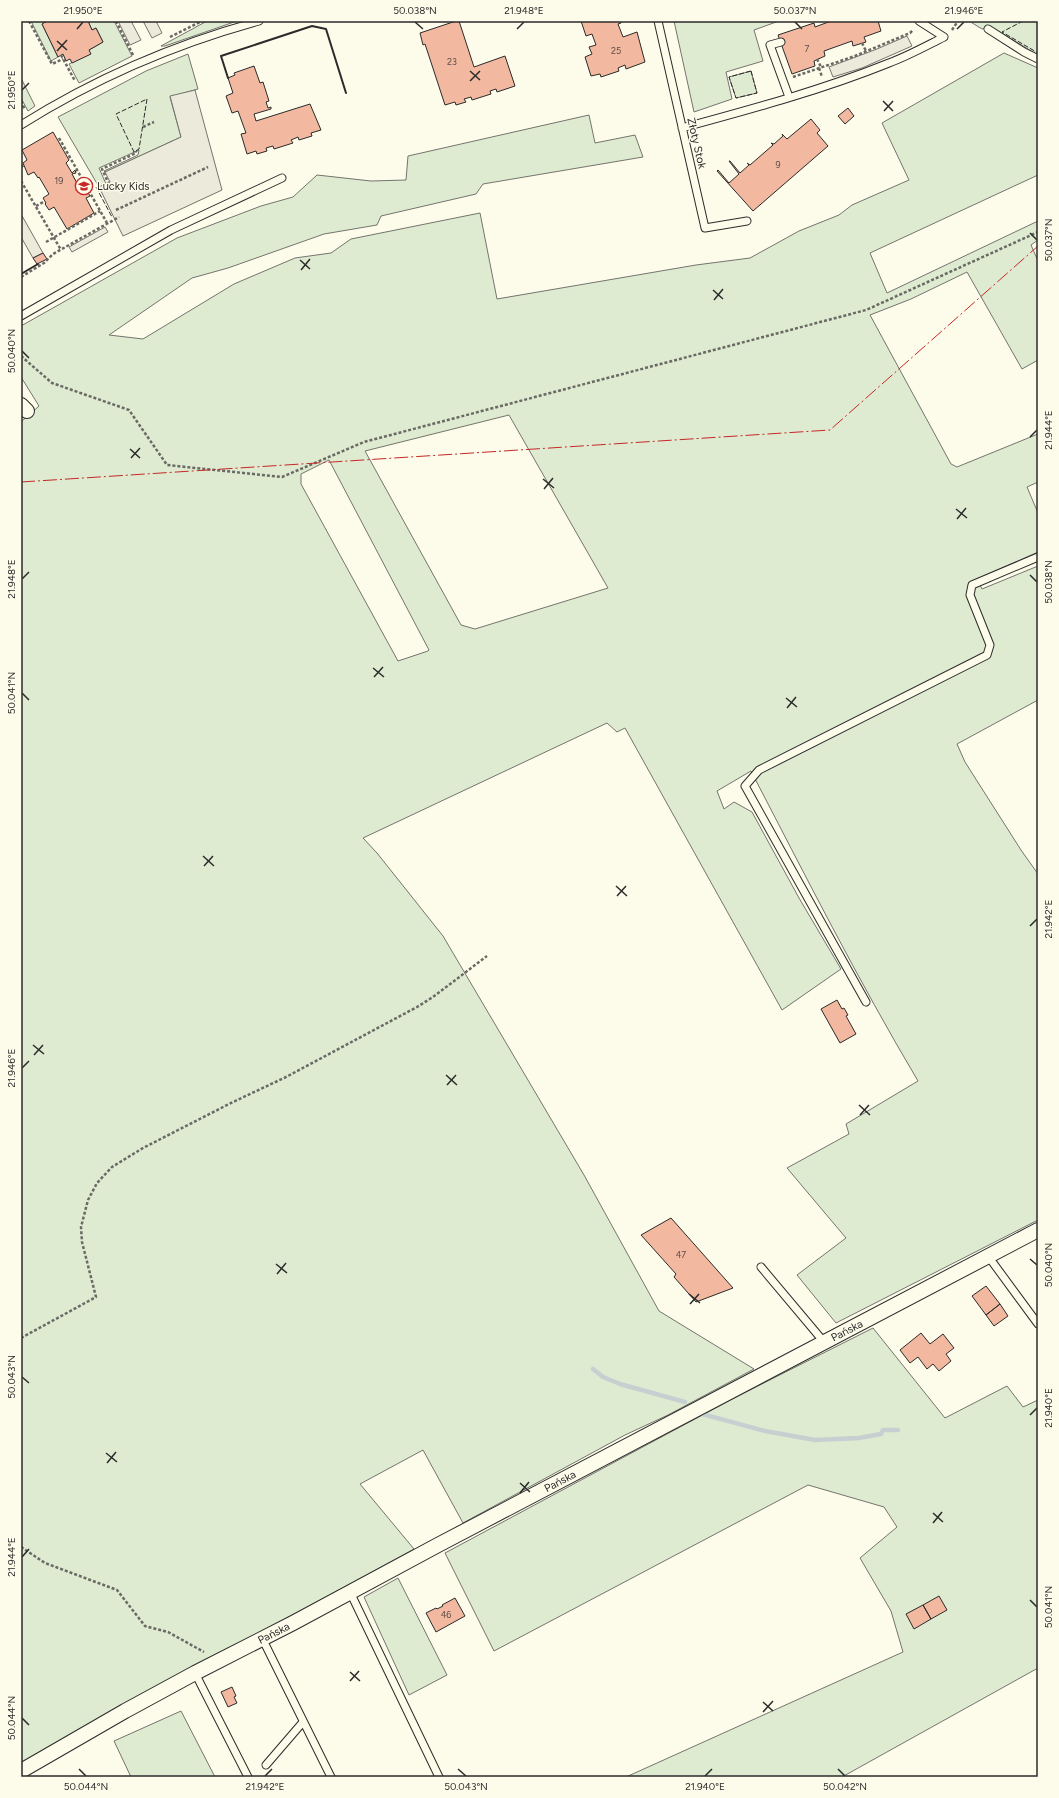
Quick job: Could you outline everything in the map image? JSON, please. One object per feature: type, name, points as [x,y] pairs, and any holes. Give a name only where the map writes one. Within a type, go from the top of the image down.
[{"type":"street","name":"Pańska","points":[[21,1771],[125,1711],[218,1660],[1038,1230]]},
{"type":"lane","points":[[21,125],[60,102],[155,55],[222,31],[259,21]]},
{"type":"lane","name":"Złoty Stok","points":[[658,21],[705,228],[747,222]]},
{"type":"lane","points":[[682,128],[736,114],[889,63],[944,37],[919,21]]},
{"type":"lane","points":[[988,29],[1024,52],[1038,59]]},
{"type":"lane","points":[[781,42],[770,45],[789,97]]},
{"type":"lane","points":[[21,316],[171,230],[282,178]]},
{"type":"lane","points":[[866,1002],[745,786],[759,770],[987,655],[990,645],[970,595],[972,585],[1038,557]]},
{"type":"lane","points":[[988,1256],[1038,1324]]},
{"type":"lane","points":[[761,1268],[824,1342]]},
{"type":"lane","points":[[350,1592],[439,1777]]},
{"type":"lane","points":[[262,1638],[331,1777]]},
{"type":"lane","points":[[195,1673],[248,1777]]},
{"type":"lane","points":[[266,1765],[303,1722]]},
{"type":"path","points":[[30,21],[52,64],[62,57],[76,84]]},
{"type":"path","points":[[116,21],[134,57]]},
{"type":"path","points":[[164,40],[202,21]]},
{"type":"path","points":[[793,77],[866,51],[910,33]]},
{"type":"path","points":[[862,43],[866,51]]},
{"type":"path","points":[[817,59],[821,67]]},
{"type":"path","points":[[21,101],[27,113]]},
{"type":"path","points":[[143,127],[154,122]]},
{"type":"path","points":[[58,138],[107,223]]},
{"type":"path","points":[[111,189],[102,169],[136,153],[136,151]]},
{"type":"path","points":[[116,210],[208,167]]},
{"type":"path","points":[[21,181],[61,250]]},
{"type":"path","points":[[36,206],[45,201]]},
{"type":"path","points":[[46,242],[100,211]]},
{"type":"path","points":[[21,277],[44,263],[53,254],[119,216]]},
{"type":"path","points":[[21,356],[52,383],[129,410],[167,465],[282,477],[364,442],[866,310],[1038,232]]},
{"type":"path","points":[[21,1338],[96,1296],[82,1242],[81,1227],[91,1194],[97,1183],[112,1167],[143,1148],[230,1103],[286,1077],[417,1007],[434,997],[487,956]]},
{"type":"path","points":[[21,1547],[45,1563],[118,1590],[145,1626],[168,1632],[218,1660]]},
{"type":"green space","points":[[31,21],[47,21],[42,24],[58,57],[51,61]]},
{"type":"green space","points":[[88,21],[114,21],[132,56],[79,83],[69,64],[90,54],[89,50],[103,42],[96,28],[92,30]]},
{"type":"green space","points":[[207,21],[237,21],[165,46],[161,46]]},
{"type":"green space","points":[[674,21],[779,21],[754,30],[763,61],[726,72],[732,99],[694,112]]},
{"type":"green space","points":[[969,21],[1038,21],[1038,55],[991,27],[982,29]]},
{"type":"green space","points":[[1004,53],[1038,68],[1038,175],[870,253],[887,293],[1038,221],[1038,240],[1031,245],[1038,261],[1038,360],[1022,369],[967,272],[911,299],[870,315],[951,464],[957,467],[1038,434],[1038,482],[1027,487],[1038,513],[1038,552],[977,579],[982,589],[1038,566],[1038,700],[957,744],[965,762],[1038,874],[1038,1220],[836,1323],[797,1275],[846,1238],[787,1168],[849,1134],[846,1124],[918,1081],[853,966],[751,771],[717,791],[724,809],[734,802],[752,812],[799,898],[841,969],[782,1010],[625,728],[617,732],[607,723],[363,838],[377,853],[443,936],[584,1175],[659,1311],[754,1369],[668,1415],[625,1435],[463,1523],[423,1450],[360,1484],[414,1549],[21,1763],[21,422],[39,406],[21,377],[21,326],[177,238],[261,206],[293,197],[317,175],[371,181],[406,180],[408,156],[589,115],[595,143],[635,135],[643,157],[483,184],[476,194],[381,216],[377,225],[324,234],[228,268],[192,278],[109,335],[143,339],[234,284],[295,258],[331,253],[351,239],[480,213],[497,299],[696,265],[750,258],[799,231],[839,215],[852,205],[909,180],[882,123]],"holes":[[[509,415],[608,588],[475,629],[461,625],[365,451]],[[329,460],[429,650],[428,651],[398,661],[301,484],[301,474]]]},
{"type":"green space","points":[[188,54],[198,89],[170,97],[181,137],[105,172],[104,171],[138,155],[139,150],[99,168],[106,184],[99,187],[58,117],[146,71]]},
{"type":"green space","points":[[751,71],[757,93],[736,98],[729,77]]},
{"type":"green space","points":[[21,78],[35,106],[28,111],[21,98]]},
{"type":"green space","points":[[873,1328],[945,1418],[1007,1386],[1023,1407],[1038,1400],[1038,1668],[842,1777],[626,1777],[903,1652],[891,1611],[860,1558],[897,1527],[884,1507],[808,1485],[494,1651],[445,1553],[736,1397]]},
{"type":"green space","points":[[398,1578],[447,1675],[409,1695],[364,1597]]},
{"type":"green space","points":[[181,1711],[215,1777],[131,1777],[114,1741]]},
{"type":"shaded area","points":[[118,21],[131,21],[141,40],[130,45]]},
{"type":"shaded area","points":[[143,21],[156,21],[162,33],[152,38]]},
{"type":"shaded area","points":[[907,36],[912,46],[862,68],[833,77],[829,67]]},
{"type":"shaded area","points":[[195,90],[222,190],[123,236],[99,187],[110,182],[105,172],[181,137],[170,96]]},
{"type":"shaded area","points":[[21,214],[43,253],[33,258],[21,237]]},
{"type":"shaded area","points":[[105,227],[108,232],[72,252],[69,247]]},
{"type":"building","points":[[47,21],[88,21],[92,30],[96,28],[103,42],[89,50],[91,54],[72,63],[70,59],[66,61],[63,54],[58,57],[42,24]]},
{"type":"building","points":[[459,21],[474,67],[505,56],[515,86],[497,92],[496,89],[490,91],[491,94],[472,100],[471,97],[464,99],[466,102],[456,105],[455,102],[445,105],[420,33]]},
{"type":"building","points":[[581,21],[621,21],[621,23],[618,24],[623,37],[637,32],[645,62],[626,69],[625,65],[618,68],[619,71],[601,77],[600,74],[591,76],[585,57],[592,54],[589,47],[596,45],[592,34],[586,36]]},
{"type":"building","points":[[831,21],[878,21],[881,31],[864,37],[866,42],[853,46],[852,41],[824,51],[825,56],[814,61],[815,66],[792,74],[778,35],[814,23],[815,27]]},
{"type":"building","points":[[254,66],[260,83],[263,82],[269,101],[266,102],[268,108],[271,107],[271,109],[254,114],[256,121],[310,104],[321,130],[311,133],[312,136],[299,140],[298,137],[291,140],[293,143],[274,149],[273,146],[266,148],[267,151],[257,154],[256,151],[247,154],[241,134],[246,133],[238,111],[232,113],[226,96],[233,93],[228,78],[235,75],[234,73]]},
{"type":"building","points":[[848,108],[854,116],[845,124],[838,116]]},
{"type":"building","points":[[811,119],[820,130],[817,133],[828,146],[753,211],[717,171],[718,170],[729,183],[739,174],[729,161],[740,173],[749,165],[747,163],[750,165],[773,145],[771,143],[774,144],[783,136],[782,134],[787,139]]},
{"type":"building","points":[[53,132],[69,160],[66,163],[72,173],[75,170],[76,173],[72,174],[78,185],[82,182],[90,196],[86,198],[94,213],[67,229],[54,207],[49,210],[45,204],[46,203],[43,198],[49,194],[39,177],[38,178],[34,172],[28,175],[23,163],[27,160],[22,150]]},
{"type":"building","points":[[43,253],[47,259],[37,264],[33,258]]},
{"type":"building","points":[[837,1000],[842,1009],[844,1008],[848,1015],[846,1016],[856,1034],[840,1043],[821,1009]]},
{"type":"building","points":[[671,1218],[733,1288],[696,1302],[674,1277],[676,1274],[641,1235]]},
{"type":"building","points":[[986,1286],[1000,1304],[986,1315],[972,1296]]},
{"type":"building","points":[[1000,1304],[1008,1316],[994,1326],[986,1315]]},
{"type":"building","points":[[921,1333],[930,1344],[943,1334],[954,1348],[946,1354],[951,1361],[939,1371],[933,1364],[927,1369],[918,1357],[910,1363],[900,1350]]},
{"type":"building","points":[[939,1596],[947,1610],[931,1619],[923,1605]]},
{"type":"building","points":[[455,1598],[465,1616],[436,1632],[426,1613],[443,1606],[442,1605]]},
{"type":"building","points":[[923,1605],[931,1619],[914,1629],[906,1614]]},
{"type":"building","points":[[232,1687],[237,1703],[228,1707],[221,1692]]},
{"type":"waterway","points":[[593,1369],[603,1377],[620,1384],[685,1402]]},
{"type":"waterway","points":[[702,1414],[765,1431],[815,1440],[859,1438],[881,1434],[883,1430],[898,1430]]},
{"type":"fence","points":[[1023,21],[1002,32],[1038,53]]},
{"type":"fence","points":[[751,71],[757,93],[736,98],[729,77],[751,71]]},
{"type":"fence","points":[[147,99],[139,149],[134,152],[116,114],[147,99]]},
{"type":"fence","points":[[96,187],[112,217]]},
{"type":"wall","points":[[228,78],[221,56],[312,26],[326,29],[346,93]]},
{"type":"wall","points":[[21,274],[38,264]]},
{"type":"power","points":[[21,482],[830,430],[1038,246]]},
{"type":"place","name":"Lucky Kids","points":[[84,186]]}]
